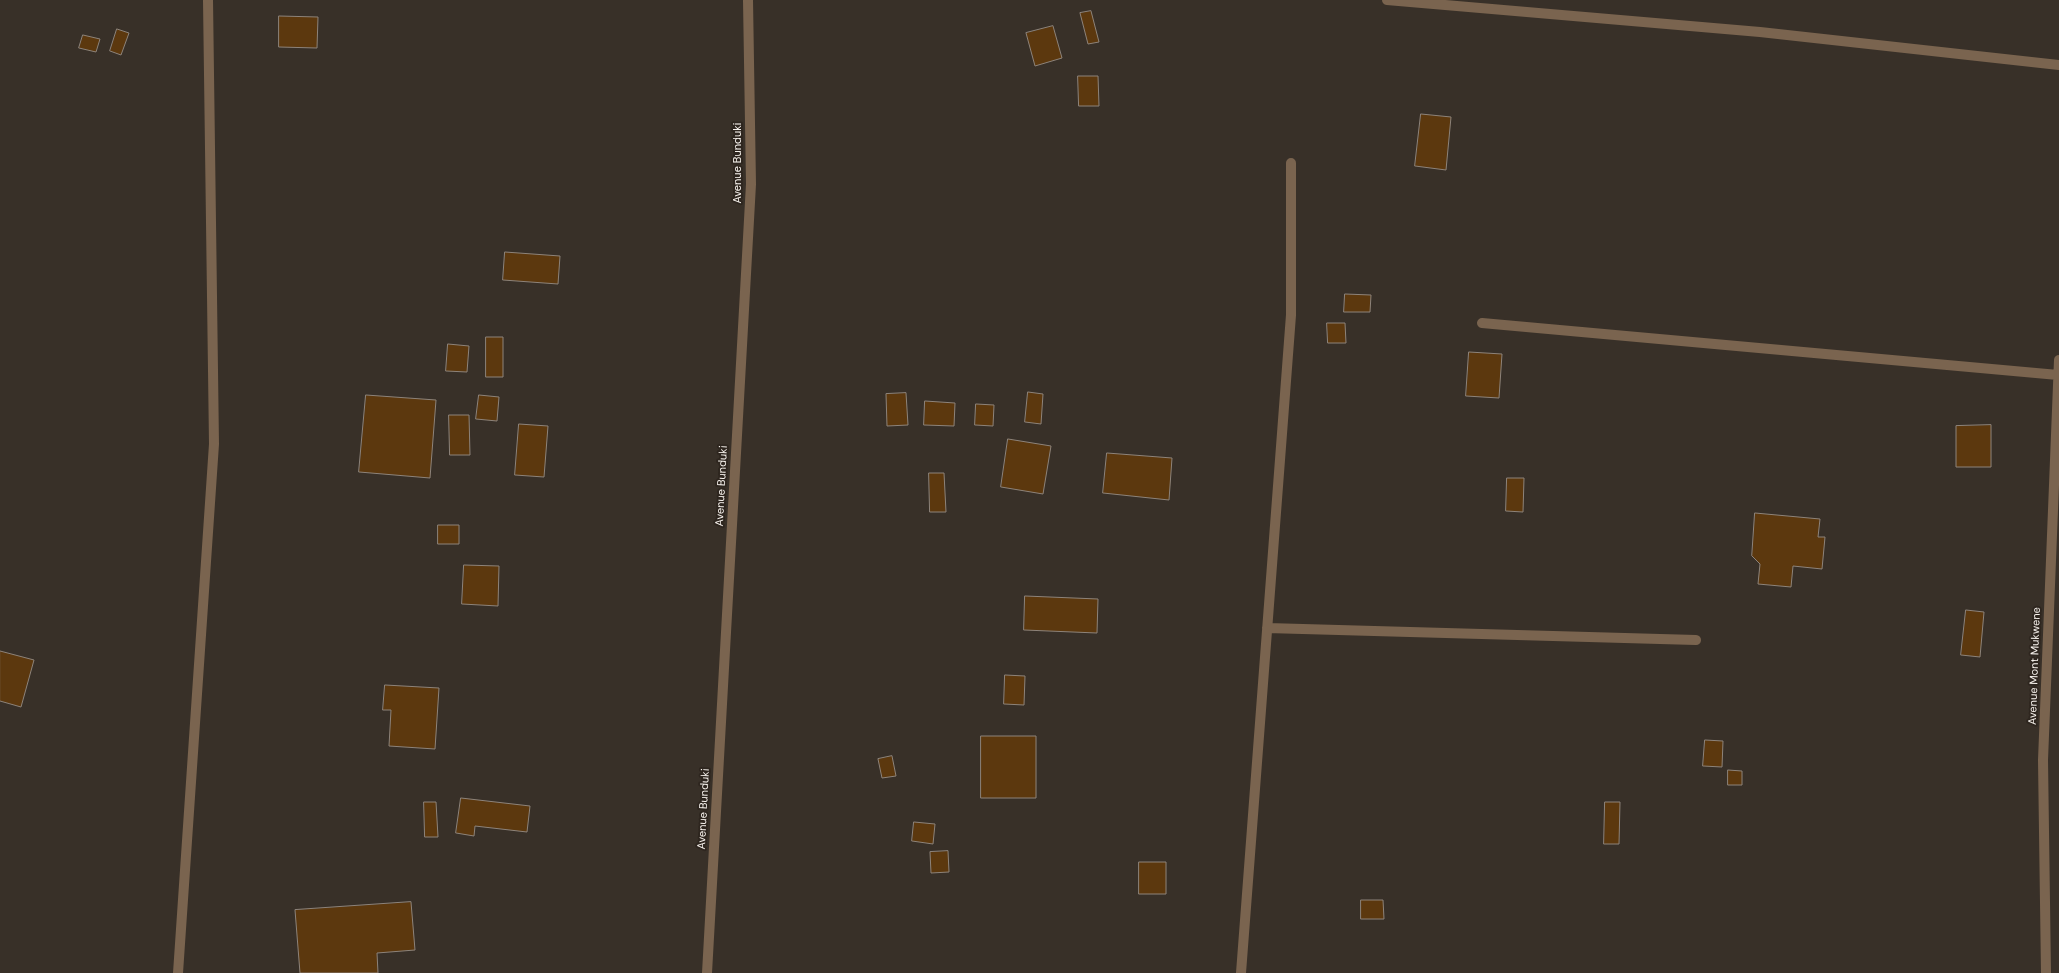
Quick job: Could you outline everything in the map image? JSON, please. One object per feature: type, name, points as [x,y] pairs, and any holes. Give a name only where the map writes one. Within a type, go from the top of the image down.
[{"type":"street","points":[[178,973],[214,444],[208,0]]},
{"type":"street","name":"Avenue Bunduki","points":[[707,973],[751,184],[748,0]]},
{"type":"street","points":[[1387,0],[1760,32],[2059,65]]},
{"type":"street","points":[[1241,973],[1291,315],[1291,163]]},
{"type":"street","points":[[1482,323],[2058,375]]},
{"type":"street","name":"Avenue Mont Mukwene","points":[[2046,973],[2043,760],[2059,360]]},
{"type":"street","points":[[1267,628],[1696,640]]},
{"type":"building","points":[[1091,11],[1099,42],[1088,44],[1080,13]]},
{"type":"building","points":[[279,16],[318,17],[317,48],[279,47]]},
{"type":"building","points":[[1053,26],[1062,58],[1035,66],[1026,33]]},
{"type":"building","points":[[117,29],[129,33],[121,55],[110,51]]},
{"type":"building","points":[[83,35],[100,39],[96,52],[79,48]]},
{"type":"building","points":[[1078,76],[1098,76],[1099,106],[1079,106]]},
{"type":"building","points":[[1421,114],[1451,117],[1446,170],[1415,166]]},
{"type":"building","points":[[505,252],[560,256],[558,284],[503,280]]},
{"type":"building","points":[[1345,294],[1371,295],[1370,312],[1344,312]]},
{"type":"building","points":[[1327,323],[1345,323],[1346,343],[1328,343]]},
{"type":"building","points":[[486,337],[503,337],[503,377],[486,377]]},
{"type":"building","points":[[448,344],[469,346],[467,372],[446,371]]},
{"type":"building","points":[[1469,352],[1502,354],[1499,398],[1466,396]]},
{"type":"building","points":[[1028,392],[1043,394],[1041,424],[1025,422]]},
{"type":"building","points":[[906,393],[908,425],[887,426],[886,394]]},
{"type":"building","points":[[366,395],[436,400],[430,478],[359,472]]},
{"type":"building","points":[[479,395],[499,397],[497,421],[476,419]]},
{"type":"building","points":[[925,401],[955,403],[954,426],[924,425]]},
{"type":"building","points":[[976,404],[994,405],[993,426],[975,425]]},
{"type":"building","points":[[449,415],[469,415],[470,455],[450,455]]},
{"type":"building","points":[[519,424],[548,426],[544,477],[515,475]]},
{"type":"building","points":[[1991,425],[1991,467],[1956,467],[1956,426]]},
{"type":"building","points":[[1008,439],[1051,446],[1043,494],[1001,487]]},
{"type":"building","points":[[1107,453],[1172,458],[1169,500],[1103,493]]},
{"type":"building","points":[[929,473],[944,473],[946,512],[930,512]]},
{"type":"building","points":[[1507,478],[1524,478],[1523,512],[1506,511]]},
{"type":"building","points":[[1755,513],[1820,519],[1818,537],[1825,537],[1822,569],[1793,566],[1791,587],[1758,584],[1760,564],[1752,556]]},
{"type":"building","points":[[438,525],[459,525],[459,544],[438,544]]},
{"type":"building","points":[[464,565],[499,566],[498,606],[462,604]]},
{"type":"building","points":[[1025,596],[1098,599],[1097,633],[1024,630]]},
{"type":"building","points":[[1966,610],[1984,612],[1980,657],[1961,655]]},
{"type":"building","points":[[0,651],[34,660],[21,707],[0,701]]},
{"type":"building","points":[[1005,675],[1025,676],[1024,705],[1004,704]]},
{"type":"building","points":[[385,685],[439,688],[435,749],[389,746],[391,710],[383,710]]},
{"type":"building","points":[[981,736],[1036,736],[1036,798],[981,798]]},
{"type":"building","points":[[1705,740],[1723,741],[1722,767],[1703,766]]},
{"type":"building","points":[[892,756],[896,776],[882,778],[878,759]]},
{"type":"building","points":[[1728,770],[1742,771],[1742,785],[1728,785]]},
{"type":"building","points":[[461,798],[530,806],[527,832],[475,826],[474,836],[456,833]]},
{"type":"building","points":[[424,802],[436,802],[438,837],[425,837]]},
{"type":"building","points":[[1605,802],[1620,802],[1619,844],[1604,844]]},
{"type":"building","points":[[914,822],[935,824],[933,844],[912,841]]},
{"type":"building","points":[[948,851],[949,872],[931,873],[930,852]]},
{"type":"building","points":[[1139,862],[1166,862],[1166,894],[1139,894]]},
{"type":"building","points":[[1361,900],[1383,900],[1384,919],[1361,919]]},
{"type":"building","points":[[411,902],[415,950],[377,953],[378,973],[300,973],[295,910]]}]
